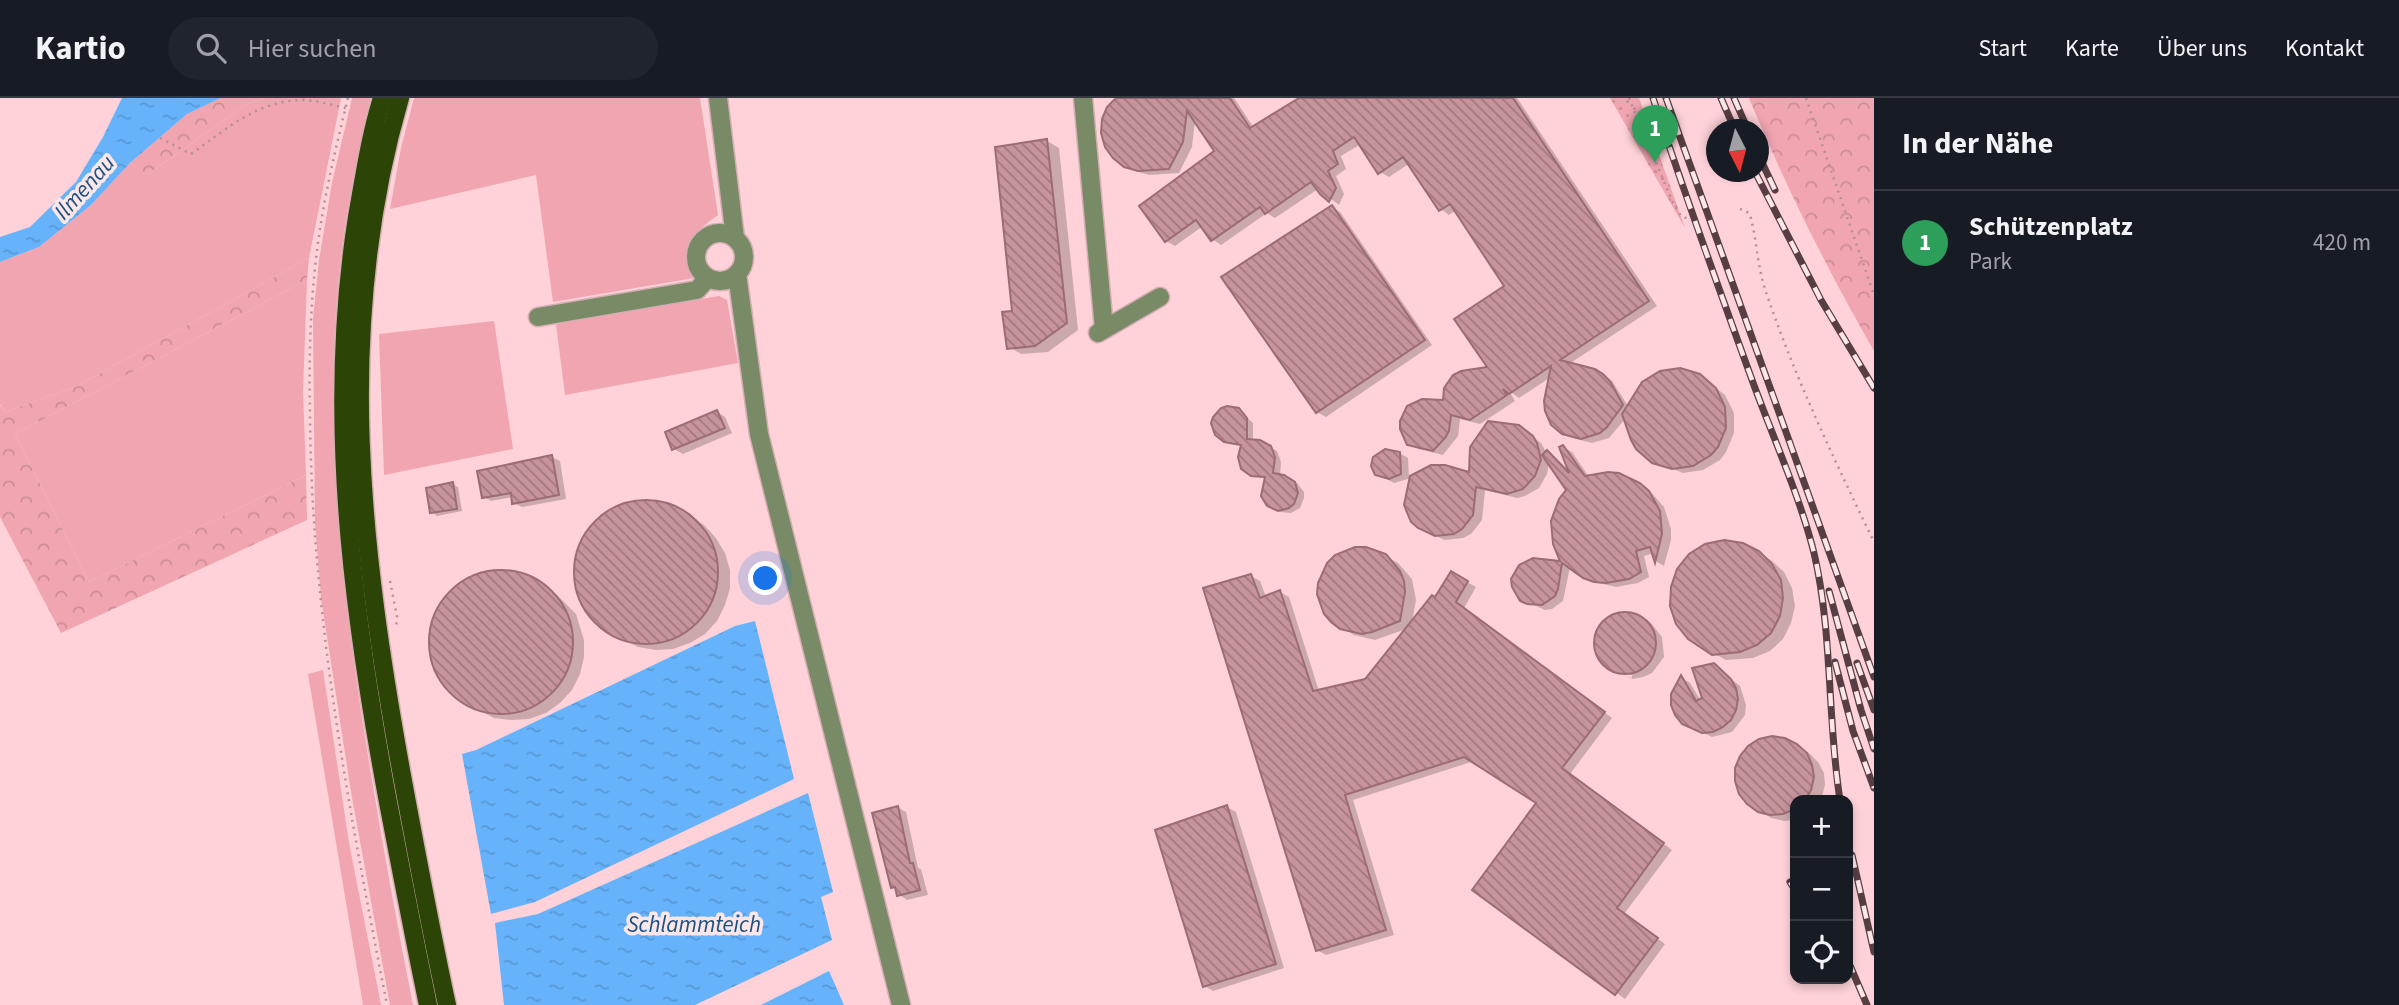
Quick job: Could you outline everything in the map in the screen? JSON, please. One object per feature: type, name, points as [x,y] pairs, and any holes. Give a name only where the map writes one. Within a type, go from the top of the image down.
[{"type":"main road","points":[[382,98],[363,178],[352,250],[344,337],[345,483],[371,711],[428,1005]]},
{"type":"main road","points":[[401,98],[381,179],[368,252],[359,431],[362,495],[371,582],[390,709],[447,1005]]},
{"type":"street","points":[[718,98],[735,238]]},
{"type":"street","points":[[1083,98],[1101,331],[1160,297]]},
{"type":"street","points":[[716,233],[735,238],[743,248],[744,255],[737,274],[722,281],[708,278],[699,268],[699,246],[707,237],[716,233]]},
{"type":"street","points":[[737,274],[759,434],[901,1005]]},
{"type":"street","points":[[538,317],[697,290],[708,278]]},
{"type":"path","points":[[1629,98],[1673,203],[1681,216],[1689,219]]},
{"type":"path","points":[[1806,98],[1874,295]]},
{"type":"path","points":[[160,138],[191,154],[250,113],[275,103],[305,100],[346,108]]},
{"type":"path","points":[[1740,209],[1750,215],[1764,285],[1787,352],[1829,450],[1874,542]]},
{"type":"path","points":[[389,570],[397,617],[396,631]]},
{"type":"green space","points":[[221,98],[264,98],[247,104],[147,175],[130,163],[187,114]]},
{"type":"green space","points":[[264,98],[341,98],[309,258],[77,386],[5,412],[0,404],[0,262],[39,247],[91,205],[130,163],[147,175],[247,104]]},
{"type":"green space","points":[[352,98],[371,98],[344,234],[337,303],[333,372],[338,511],[362,718],[413,1005],[390,1005],[351,792],[321,598],[315,523],[313,319],[319,260],[332,183]]},
{"type":"green space","points":[[414,98],[700,98],[718,215],[701,229],[693,241],[694,278],[553,302],[536,175],[390,209],[401,148]]},
{"type":"green space","points":[[1610,98],[1639,98],[1685,228]]},
{"type":"green space","points":[[1749,98],[1874,98],[1874,351],[1807,226],[1777,163],[1769,144],[1769,119],[1758,119]]},
{"type":"green space","points":[[309,258],[307,280],[15,434],[89,582],[306,475],[307,520],[61,633],[0,517],[0,405],[5,412],[77,386]]},
{"type":"green space","points":[[307,280],[303,391],[306,475],[89,582],[15,434]]},
{"type":"green space","points":[[719,296],[727,300],[738,363],[565,395],[556,324]]},
{"type":"green space","points":[[494,321],[513,449],[384,475],[379,334]]},
{"type":"green space","points":[[323,670],[349,843],[381,1005],[363,1005],[308,674]]},
{"type":"water","name":"Ilmenau","points":[[122,98],[221,98],[187,114],[130,163],[91,205],[39,247],[0,262],[0,237],[30,227],[76,182]]},
{"type":"water","points":[[755,621],[794,779],[535,902],[491,914],[462,754],[476,750],[735,626]]},
{"type":"water","name":"Schlammteich","points":[[808,793],[833,892],[821,897],[832,940],[695,1005],[504,1005],[495,923],[538,914]]},
{"type":"water","name":"Schlammteich","points":[[829,971],[844,1005],[761,1005]]},
{"type":"building","points":[[1116,98],[1230,98],[1250,128],[1299,98],[1513,98],[1649,301],[1560,360],[1595,369],[1603,374],[1623,405],[1600,433],[1581,439],[1562,434],[1551,425],[1545,411],[1544,401],[1551,366],[1509,394],[1503,389],[1507,395],[1470,420],[1451,415],[1449,431],[1433,451],[1407,445],[1400,429],[1400,421],[1407,406],[1422,399],[1443,400],[1444,388],[1453,375],[1487,367],[1454,319],[1504,286],[1450,204],[1439,211],[1403,157],[1378,174],[1354,137],[1333,151],[1338,164],[1328,171],[1336,188],[1329,202],[1311,182],[1265,214],[1260,207],[1211,241],[1196,220],[1165,242],[1139,206],[1214,151],[1187,111],[1183,142],[1169,169],[1138,171],[1124,167],[1105,147],[1101,133],[1102,119],[1107,107]]},
{"type":"building","points":[[1047,139],[1067,323],[1035,346],[1007,349],[1002,312],[1012,311],[995,147]]},
{"type":"building","points":[[1332,205],[1425,340],[1316,413],[1221,277]]},
{"type":"building","points":[[1680,368],[1700,374],[1716,388],[1725,407],[1726,428],[1718,447],[1711,455],[1693,466],[1672,469],[1652,463],[1636,449],[1622,414],[1642,382],[1660,371]]},
{"type":"building","points":[[1221,408],[1239,408],[1247,418],[1247,439],[1260,440],[1271,446],[1275,457],[1273,473],[1284,475],[1295,482],[1298,493],[1294,504],[1289,508],[1278,511],[1267,506],[1261,496],[1265,477],[1251,476],[1241,469],[1238,457],[1241,445],[1224,442],[1215,435],[1211,423],[1213,417]]},
{"type":"building","points":[[717,410],[725,428],[672,450],[665,432]]},
{"type":"building","points":[[1488,421],[1519,425],[1533,436],[1541,460],[1535,476],[1523,489],[1507,494],[1476,487],[1473,515],[1462,529],[1454,534],[1435,536],[1418,528],[1411,522],[1404,505],[1410,476],[1431,465],[1445,465],[1469,472],[1470,447]]},
{"type":"building","points":[[1563,445],[1585,476],[1619,473],[1640,483],[1649,491],[1660,511],[1662,534],[1655,563],[1650,547],[1636,551],[1641,572],[1629,579],[1594,582],[1583,578],[1562,563],[1555,596],[1542,605],[1527,604],[1520,601],[1512,587],[1511,579],[1519,565],[1533,558],[1560,561],[1553,544],[1551,521],[1559,499],[1566,490],[1542,455],[1547,450],[1569,473],[1559,447]]},
{"type":"building","points":[[1385,449],[1400,452],[1401,474],[1389,479],[1375,475],[1371,466],[1373,457]]},
{"type":"building","points":[[552,455],[559,495],[512,504],[511,493],[482,498],[477,471]]},
{"type":"building","points":[[453,482],[457,509],[430,513],[426,488]]},
{"type":"building","points":[[646,500],[673,506],[697,521],[712,545],[718,572],[712,599],[697,623],[673,638],[646,644],[619,638],[595,623],[580,599],[574,572],[580,545],[595,521],[619,506]]},
{"type":"building","points":[[1724,540],[1743,543],[1759,551],[1772,564],[1781,580],[1783,598],[1780,616],[1771,633],[1757,645],[1740,652],[1712,655],[1688,639],[1676,624],[1670,606],[1671,587],[1677,569],[1689,554],[1705,544]]},
{"type":"building","points":[[1355,547],[1366,547],[1386,554],[1400,571],[1405,592],[1400,621],[1362,634],[1340,629],[1331,622],[1324,614],[1317,594],[1318,583],[1327,563],[1335,555]]},
{"type":"building","points":[[501,570],[528,576],[552,591],[567,615],[573,642],[567,669],[552,693],[528,708],[501,714],[474,708],[450,693],[435,669],[429,642],[435,615],[450,591],[474,576]]},
{"type":"building","points":[[1451,571],[1468,581],[1456,602],[1605,712],[1562,768],[1664,843],[1617,908],[1658,938],[1615,995],[1472,890],[1536,803],[1464,757],[1345,795],[1386,930],[1316,951],[1203,588],[1251,574],[1260,598],[1280,590],[1313,691],[1365,679],[1432,595],[1435,597]]},
{"type":"building","points":[[1619,612],[1631,612],[1647,621],[1654,631],[1654,655],[1647,665],[1631,674],[1619,674],[1608,669],[1599,660],[1594,649],[1594,637],[1599,626],[1608,617]]},
{"type":"building","points":[[1714,663],[1731,679],[1738,699],[1731,720],[1713,732],[1702,733],[1682,724],[1671,705],[1671,694],[1681,675],[1696,701],[1702,698],[1692,668]]},
{"type":"building","points":[[1772,736],[1785,738],[1807,753],[1812,765],[1814,777],[1811,790],[1808,795],[1790,795],[1790,811],[1783,814],[1758,812],[1739,794],[1735,768],[1748,746],[1759,739]]},
{"type":"building","points":[[1227,805],[1276,964],[1203,987],[1155,830]]},
{"type":"building","points":[[898,806],[910,863],[913,863],[920,890],[897,896],[895,887],[891,888],[872,813]]},
{"type":"railway","points":[[1653,98],[1729,316],[1794,490],[1814,553],[1824,614],[1839,795]]},
{"type":"railway","points":[[1666,98],[1874,677]]},
{"type":"railway","points":[[1721,98],[1730,119]]},
{"type":"railway","points":[[1734,98],[1743,119]]},
{"type":"railway","points":[[1769,177],[1775,190]]},
{"type":"railway","points":[[1760,182],[1821,300],[1874,388]]},
{"type":"railway","points":[[1829,591],[1874,749]]},
{"type":"railway","points":[[1835,662],[1853,731],[1874,788]]},
{"type":"railway","points":[[1857,663],[1874,710]]},
{"type":"railway","points":[[1853,858],[1874,952]]},
{"type":"railway","points":[[1853,973],[1867,1005]]},
{"type":"place","name":"Schützenplatz","points":[[1655,163]]}]
